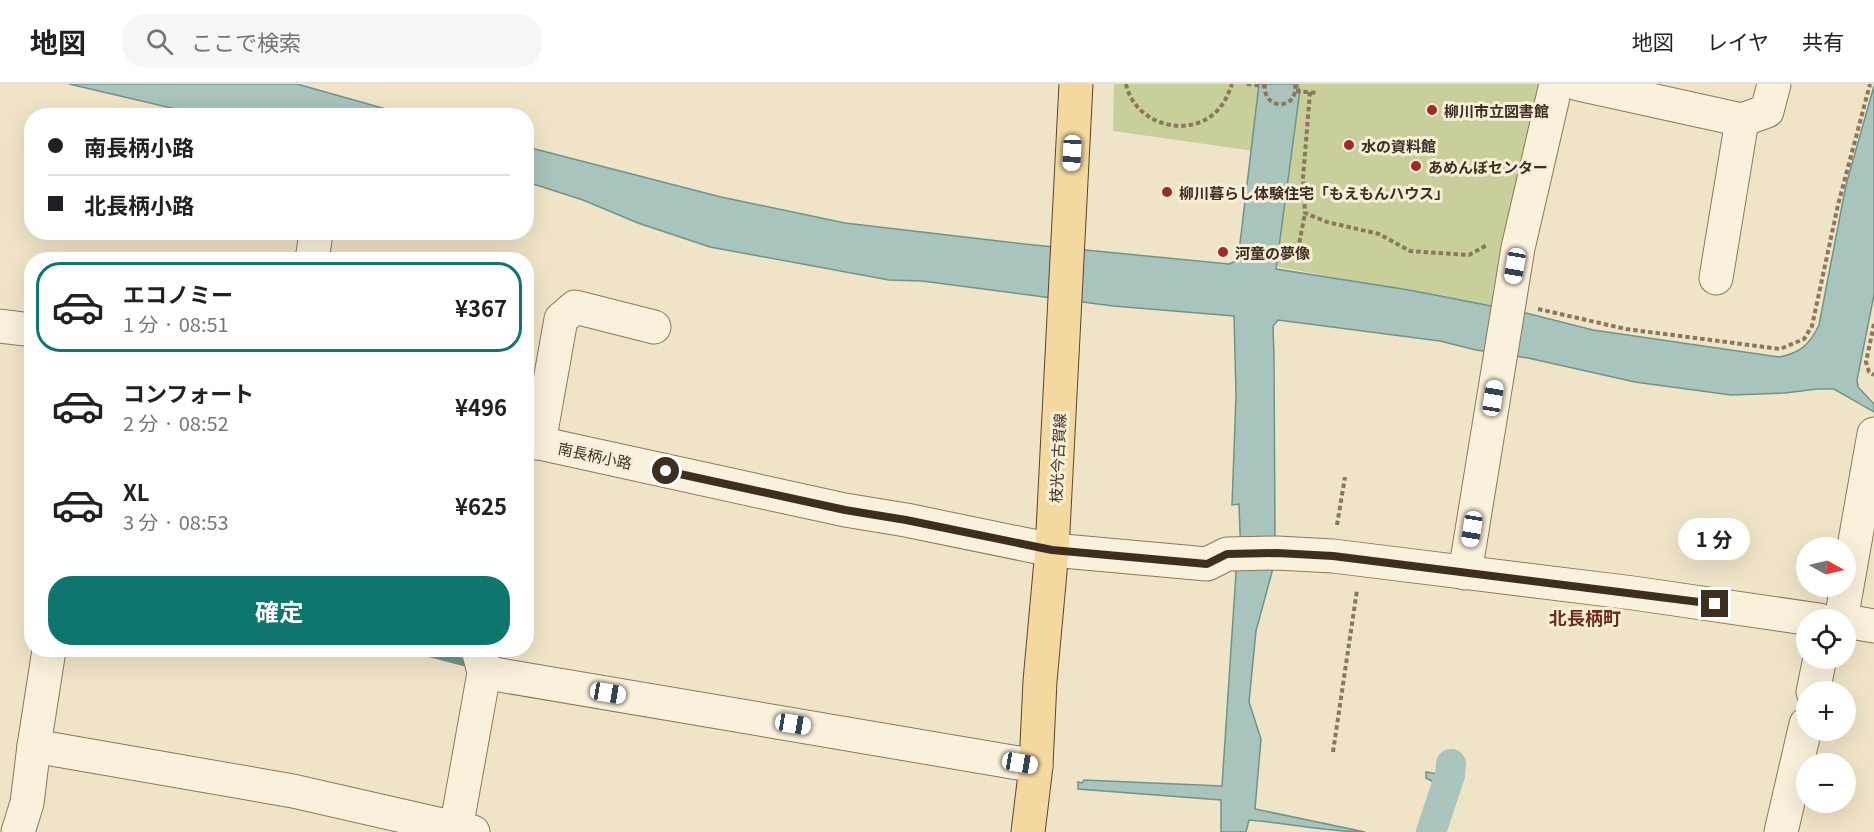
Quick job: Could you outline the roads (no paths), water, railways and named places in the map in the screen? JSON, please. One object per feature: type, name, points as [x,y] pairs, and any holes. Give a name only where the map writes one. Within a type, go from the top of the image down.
[{"type":"main road","name":"枝光今古賀線","points":[[1028,832],[1036,766],[1040,681],[1052,550],[1076,84]]},
{"type":"street","points":[[1465,573],[1518,248],[1556,84]]},
{"type":"street","points":[[1578,84],[1742,120],[1767,111],[1774,84]]},
{"type":"street","points":[[1716,278],[1742,120]]},
{"type":"street","points":[[534,439],[561,320],[575,307],[654,327]]},
{"type":"street","points":[[0,326],[24,329]]},
{"type":"street","points":[[1843,609],[1874,434]]},
{"type":"street","name":"南長柄小路","points":[[534,443],[845,510],[1052,550],[1207,564],[1227,554],[1277,553],[1347,557],[1796,617]]},
{"type":"street","points":[[1856,623],[1874,626]]},
{"type":"street","points":[[18,832],[27,803],[33,746],[48,657]]},
{"type":"street","points":[[33,746],[293,791],[464,830],[482,670],[494,674],[1036,766]]},
{"type":"street","points":[[1781,832],[1802,741]]},
{"type":"water","points":[[69,84],[297,84],[382,108],[171,108]]},
{"type":"water","points":[[1259,84],[1298,84],[1300,90],[1276,269],[1409,290],[1522,312],[1593,330],[1779,357],[1804,347],[1819,325],[1846,185],[1874,86],[1874,295],[1857,380],[1858,387],[1874,404],[1874,412],[1834,389],[1731,395],[1635,382],[1440,341],[1278,320],[1273,326],[1275,534],[1272,572],[1256,631],[1249,702],[1261,739],[1255,809],[1365,832],[1336,831],[1249,820],[1246,832],[1221,832],[1221,800],[1078,789],[1078,782],[1082,783],[1084,780],[1222,786],[1236,573],[1234,569],[1241,559],[1239,504],[1232,505],[1236,396],[1234,316],[1113,306],[922,281],[889,280],[710,247],[534,184],[534,149],[721,197],[845,223],[1024,244],[1229,264],[1238,260]]},
{"type":"water","points":[[1426,772],[1454,777],[1457,783],[1442,832],[1433,832],[1447,789],[1426,778]]},
{"type":"waterway","points":[[444,657],[463,662]]},
{"type":"waterway","points":[[1431,832],[1450,775],[1451,764]]},
{"type":"place","name":"柳川市立図書館","points":[[1432,110]]},
{"type":"place","name":"水の資料館","points":[[1349,145]]},
{"type":"place","name":"あめんぼセンター","points":[[1416,166]]},
{"type":"place","name":"柳川暮らし体験住宅「もえもんハウス」","points":[[1167,192]]},
{"type":"place","name":"河童の夢像","points":[[1223,252]]},
{"type":"district","name":"北長柄町","points":[[1585,617]]}]
